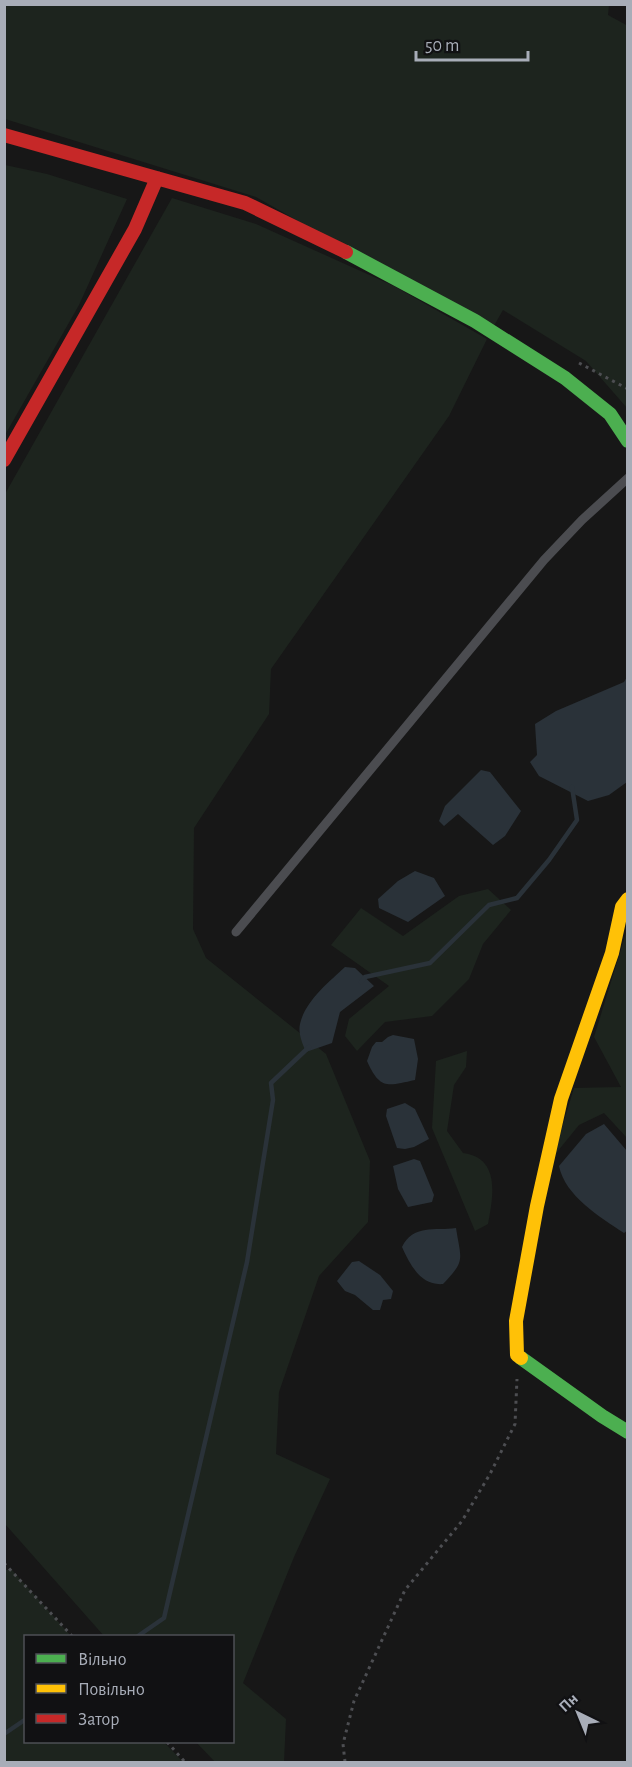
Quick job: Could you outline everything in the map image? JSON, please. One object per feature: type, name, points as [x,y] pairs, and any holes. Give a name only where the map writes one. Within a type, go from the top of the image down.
[{"type":"street","points":[[4,135],[245,203],[358,258],[475,321],[566,378],[610,414],[627,441]]},
{"type":"street","points":[[4,460],[135,229],[157,178]]},
{"type":"street","points":[[627,899],[622,907],[612,953],[561,1099],[537,1206],[516,1321],[517,1355],[627,1432]]},
{"type":"lane","points":[[236,932],[544,560],[627,478]]},
{"type":"path","points":[[345,1762],[343,1744],[354,1701],[405,1590],[462,1521],[490,1474],[515,1424],[517,1355]]},
{"type":"path","points":[[4,1563],[71,1635]]},
{"type":"path","points":[[168,1743],[185,1762]]},
{"type":"shaded area","points":[[4,5],[609,5],[608,15],[628,26],[627,408],[586,361],[503,310],[491,331],[256,197],[5,119]]},
{"type":"shaded area","points":[[5,165],[47,174],[127,199],[79,305],[5,435]]},
{"type":"shaded area","points":[[172,198],[256,224],[394,286],[487,339],[449,416],[271,669],[269,714],[194,828],[193,929],[206,958],[326,1054],[370,1161],[368,1222],[319,1276],[279,1392],[276,1454],[330,1479],[294,1557],[243,1683],[286,1719],[284,1762],[215,1762],[197,1743],[234,1743],[234,1635],[103,1635],[5,1524],[5,494]]},
{"type":"shaded area","points":[[627,677],[627,782],[609,795],[588,801],[539,776],[530,762],[537,755],[535,724],[556,711],[624,682]]},
{"type":"shaded area","points":[[481,770],[490,772],[521,811],[505,836],[493,845],[458,814],[444,826],[439,821],[445,806]]},
{"type":"shaded area","points":[[415,871],[434,878],[445,896],[408,922],[379,908],[378,899],[398,881]]},
{"type":"shaded area","points":[[488,889],[511,910],[483,944],[469,979],[432,1016],[385,1022],[357,1051],[345,1036],[349,1019],[389,986],[331,945],[361,908],[403,936],[459,896]]},
{"type":"shaded area","points":[[627,930],[627,1138],[604,1113],[579,1125],[553,1157],[574,1088],[621,1087],[594,1037]]},
{"type":"shaded area","points":[[345,967],[355,968],[374,986],[340,1012],[332,1043],[306,1052],[300,1031],[303,1016],[318,992]]},
{"type":"shaded area","points":[[393,1035],[414,1039],[418,1059],[415,1080],[385,1084],[376,1077],[367,1061],[376,1042],[382,1042]]},
{"type":"shaded area","points":[[467,1051],[466,1067],[454,1085],[447,1131],[463,1153],[475,1156],[484,1162],[492,1180],[492,1202],[488,1224],[475,1231],[432,1128],[436,1061]]},
{"type":"shaded area","points":[[405,1103],[415,1109],[429,1139],[405,1149],[397,1148],[386,1116],[387,1109]]},
{"type":"shaded area","points":[[604,1124],[627,1151],[628,1230],[624,1233],[594,1213],[576,1196],[568,1187],[559,1166],[586,1134]]},
{"type":"shaded area","points":[[414,1159],[420,1161],[434,1195],[432,1202],[408,1207],[398,1189],[393,1166]]},
{"type":"shaded area","points":[[456,1228],[460,1253],[459,1264],[443,1284],[428,1282],[417,1273],[402,1247],[412,1235],[418,1232]]},
{"type":"shaded area","points":[[359,1261],[380,1275],[393,1291],[391,1299],[383,1300],[380,1310],[373,1310],[355,1295],[345,1291],[337,1281],[352,1262]]},
{"type":"shaded area","points":[[5,1570],[12,1570],[70,1635],[24,1635],[24,1743],[165,1743],[183,1762],[5,1762]]},
{"type":"waterway","points":[[361,982],[365,977],[430,963],[489,905],[517,898],[549,860],[577,820],[572,787]]},
{"type":"waterway","points":[[139,1635],[164,1618],[247,1262],[273,1100],[271,1083],[309,1047]]},
{"type":"waterway","points":[[4,1734],[24,1720]]},
{"type":"traffic: fast","points":[[346,252],[475,321],[565,378],[610,414],[628,441]]},
{"type":"traffic: fast","points":[[521,1358],[628,1432]]},
{"type":"traffic: slow","points":[[521,1358],[517,1355],[516,1321],[537,1206],[561,1099],[612,953],[622,907],[628,899]]},
{"type":"traffic: jam","points":[[4,135],[245,203],[346,252]]},
{"type":"traffic: jam","points":[[4,460],[135,229],[157,178]]}]
